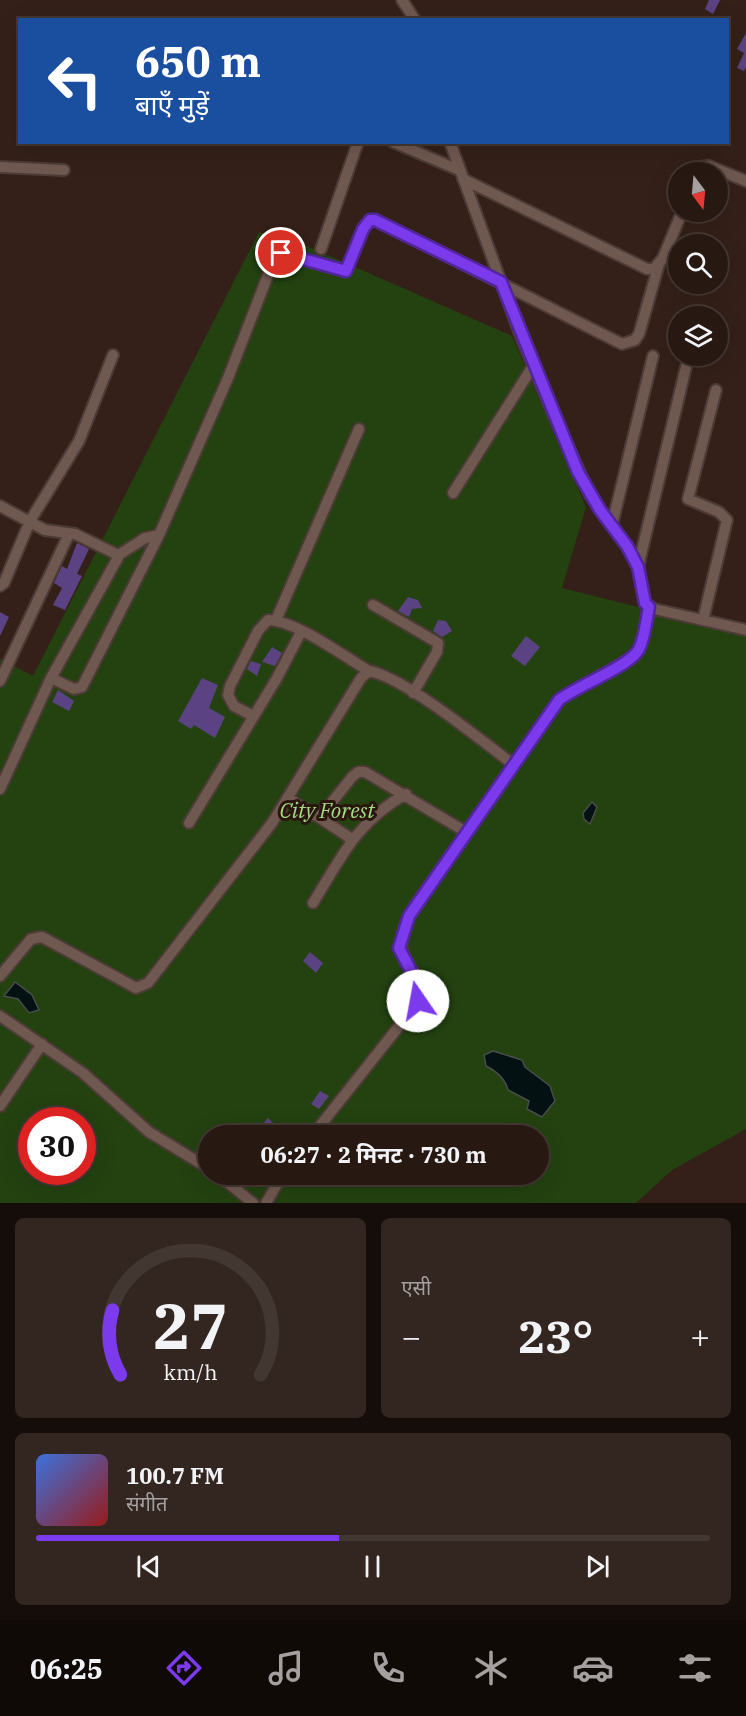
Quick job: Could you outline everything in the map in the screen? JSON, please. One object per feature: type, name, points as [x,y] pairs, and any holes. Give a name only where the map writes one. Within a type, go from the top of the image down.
[{"type":"street","points":[[402,0],[414,18]]},
{"type":"street","points":[[321,249],[357,144]]},
{"type":"street","points":[[397,144],[647,269],[654,269],[659,264]]},
{"type":"street","points":[[451,144],[533,366],[578,472],[638,567],[643,598],[649,607],[745,627]]},
{"type":"street","points":[[0,167],[64,170]]},
{"type":"street","points":[[728,173],[746,181]]},
{"type":"street","points":[[51,678],[74,689],[81,687],[159,535],[224,387],[277,252],[346,271],[363,229],[370,220],[375,220],[616,342],[629,344],[639,334],[659,264],[678,222]]},
{"type":"street","points":[[0,586],[4,583],[30,521],[79,441],[113,355]]},
{"type":"street","points":[[612,525],[653,356]]},
{"type":"street","points":[[453,493],[533,366]]},
{"type":"street","points":[[638,567],[686,367]]},
{"type":"street","points":[[703,620],[727,520],[719,512],[688,499],[716,390]]},
{"type":"street","points":[[276,620],[359,429]]},
{"type":"street","points":[[0,506],[50,532],[69,534],[120,554]]},
{"type":"street","points":[[0,681],[69,534]]},
{"type":"street","points":[[0,789],[51,678],[120,554],[145,538],[159,535]]},
{"type":"street","points":[[373,605],[438,643],[437,652],[413,693]]},
{"type":"street","points":[[321,1125],[418,1001],[420,988],[399,948],[404,928],[415,906],[559,700],[579,686],[629,660],[638,651],[649,607]]},
{"type":"street","points":[[253,716],[229,700],[230,686],[258,631],[268,620],[276,620],[302,632],[369,671],[380,673],[413,693],[514,765]]},
{"type":"street","points":[[189,823],[277,678],[302,632]]},
{"type":"street","points":[[0,976],[31,939],[42,937],[130,986],[141,988],[148,983],[256,845],[288,798],[361,678],[369,671]]},
{"type":"street","points":[[317,816],[326,814],[358,772],[374,774],[466,832]]},
{"type":"street","points":[[313,903],[353,840],[375,813],[406,794]]},
{"type":"street","points":[[288,798],[353,840]]},
{"type":"street","points":[[0,1016],[83,1074],[149,1132],[198,1162]]},
{"type":"street","points":[[0,1106],[42,1044]]},
{"type":"street","points":[[231,1185],[253,1203]]},
{"type":"street","points":[[266,1203],[277,1185]]},
{"type":"green space","name":"City Forest","points":[[259,232],[307,246],[512,336],[586,507],[562,588],[746,634],[746,1129],[672,1170],[636,1203],[0,1203],[0,659],[33,676]]},
{"type":"shaded area","points":[[592,802],[597,807],[590,824],[584,819],[583,813]]},
{"type":"shaded area","points":[[15,982],[32,995],[39,1010],[29,1013],[18,999],[4,996]]},
{"type":"shaded area","points":[[493,1051],[522,1060],[525,1067],[550,1086],[555,1101],[542,1117],[527,1109],[529,1101],[508,1090],[500,1075],[486,1066],[484,1055]]},
{"type":"building","points":[[709,0],[720,0],[713,14],[705,9]]},
{"type":"building","points":[[746,33],[744,71],[737,68],[744,53],[737,49]]},
{"type":"building","points":[[77,543],[89,549],[77,574],[82,576],[65,610],[53,605],[62,588],[54,583],[62,566],[67,569]]},
{"type":"building","points":[[408,597],[418,600],[422,608],[412,609],[409,617],[398,611]]},
{"type":"building","points":[[0,612],[9,617],[0,636]]},
{"type":"building","points":[[438,620],[446,621],[452,631],[442,637],[433,631]]},
{"type":"building","points":[[526,636],[540,647],[525,666],[511,656]]},
{"type":"building","points":[[272,647],[282,653],[275,666],[262,662]]},
{"type":"building","points":[[251,661],[261,664],[257,676],[247,669]]},
{"type":"building","points":[[202,678],[218,685],[209,708],[225,717],[215,738],[194,725],[191,729],[178,721]]},
{"type":"building","points":[[58,690],[74,701],[69,711],[52,702]]},
{"type":"building","points":[[310,952],[323,963],[316,973],[303,961]]},
{"type":"building","points":[[320,1091],[329,1096],[319,1109],[311,1104]]},
{"type":"building","points":[[268,1118],[275,1125],[262,1125]]},
{"type":"route","points":[[281,253],[339,271],[346,271],[363,229],[370,220],[375,220],[501,282],[520,334],[578,472],[590,495],[633,555],[640,575],[643,598],[649,607],[638,651],[629,660],[591,679],[559,700],[409,916],[399,948],[420,988],[421,994],[418,1001]]}]
